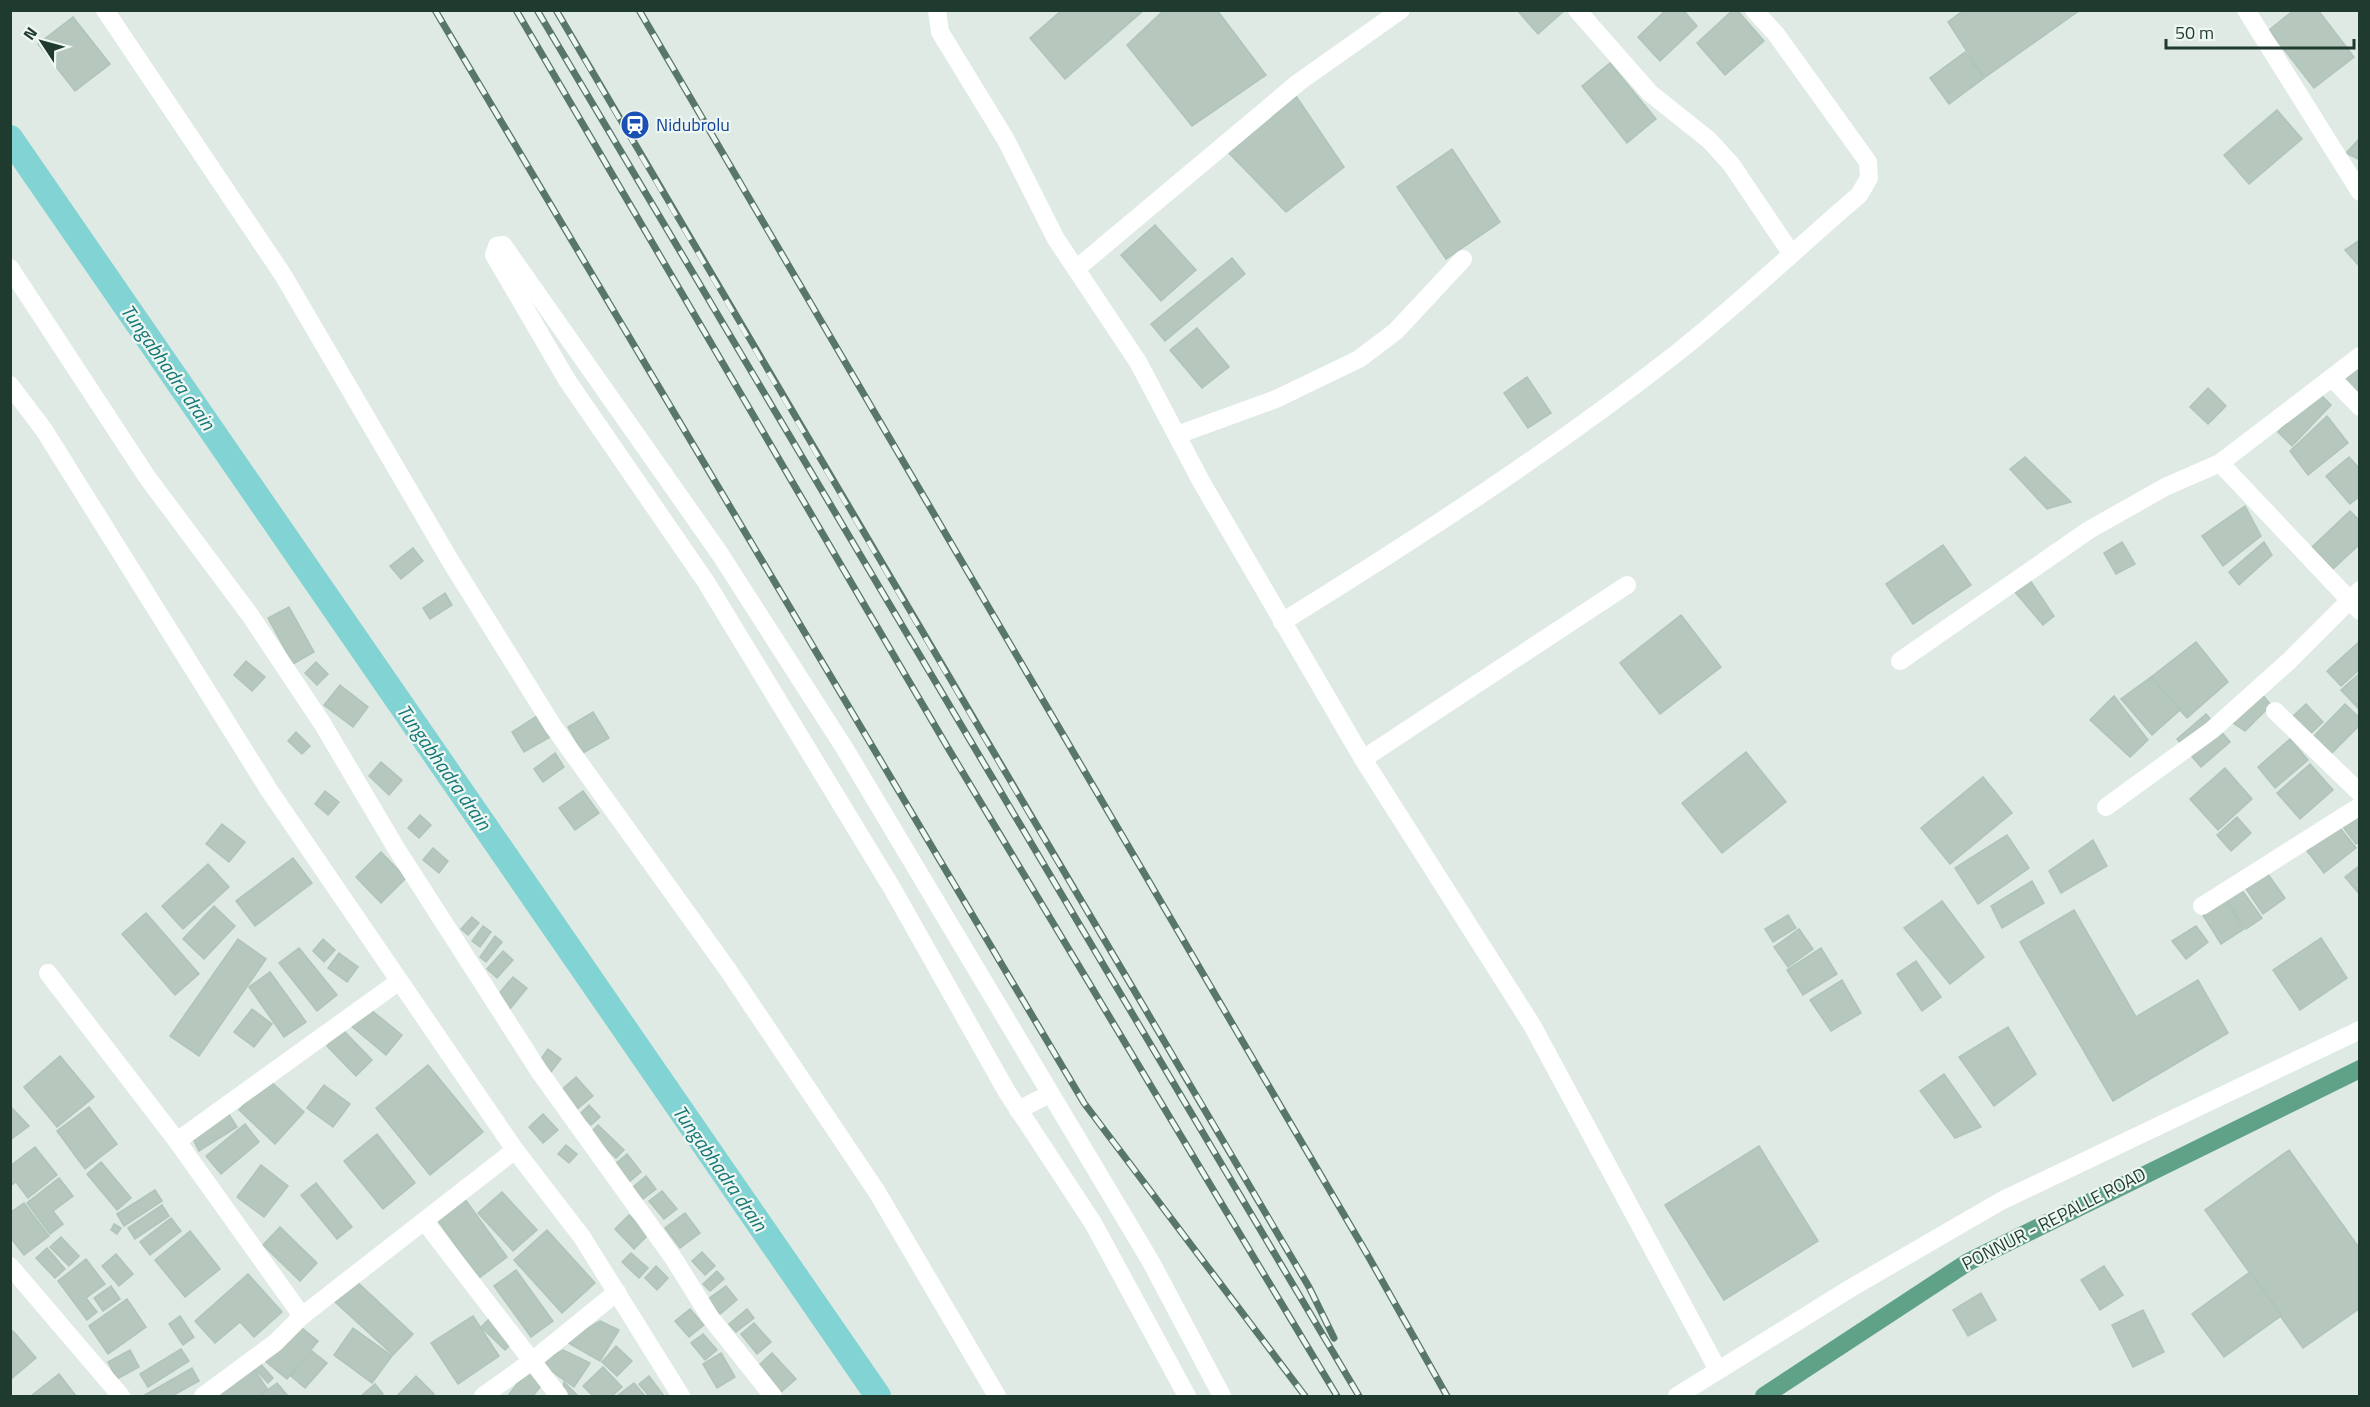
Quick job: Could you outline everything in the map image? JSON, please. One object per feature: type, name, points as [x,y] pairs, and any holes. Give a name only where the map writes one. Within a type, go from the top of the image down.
[{"type":"main road","name":"PONNUR - REPALLE ROAD","points":[[1764,1396],[1968,1262],[2360,1069]]},
{"type":"street","points":[[105,10],[283,275],[451,562],[552,726],[728,970],[877,1192],[997,1396]]},
{"type":"street","points":[[937,10],[940,32],[1006,140],[1056,239],[1138,362],[1282,622],[1363,759],[1532,1024],[1718,1370]]},
{"type":"street","points":[[1076,269],[1299,82],[1401,10]]},
{"type":"street","points":[[1577,10],[1650,93],[1709,140],[1731,164],[1791,253]]},
{"type":"street","points":[[1282,622],[1399,549],[1612,402],[1676,354],[1859,195],[1869,178],[1868,162],[1776,34],[1754,10]]},
{"type":"street","points":[[2246,10],[2360,192]]},
{"type":"street","points":[[1187,1396],[1093,1223],[1018,1110],[907,915],[697,568],[567,380],[494,255],[497,246],[503,245],[720,554],[845,749],[1164,1286],[1222,1396]]},
{"type":"street","points":[[1177,435],[1276,399],[1359,359],[1396,331],[1463,260]]},
{"type":"street","points":[[10,268],[147,477],[250,615],[315,713],[409,868],[539,1071],[674,1259],[710,1317],[773,1396]]},
{"type":"street","points":[[1900,660],[2089,530],[2164,487],[2220,464],[2360,356]]},
{"type":"street","points":[[2333,379],[2360,407]]},
{"type":"street","points":[[10,385],[44,430],[269,790],[398,982],[515,1150],[582,1237],[681,1396]]},
{"type":"street","points":[[2106,807],[2212,730],[2356,600],[2220,464]]},
{"type":"street","points":[[697,568],[720,554]]},
{"type":"street","points":[[1363,759],[1627,585]]},
{"type":"street","points":[[2275,711],[2360,794]]},
{"type":"street","points":[[2202,906],[2360,806]]},
{"type":"street","points":[[907,915],[936,901]]},
{"type":"street","points":[[48,973],[177,1141],[302,1316]]},
{"type":"street","points":[[177,1141],[398,982]]},
{"type":"street","points":[[1677,1396],[2001,1202],[2360,1030]]},
{"type":"street","points":[[1018,1110],[1050,1094]]},
{"type":"street","points":[[203,1396],[275,1343],[302,1316],[515,1150]]},
{"type":"street","points":[[425,1222],[559,1396]]},
{"type":"street","points":[[10,1266],[121,1396]]},
{"type":"street","points":[[1135,1301],[1164,1286]]},
{"type":"street","points":[[483,1396],[532,1361],[617,1292]]},
{"type":"building","points":[[1062,10],[1144,10],[1065,79],[1030,38]]},
{"type":"building","points":[[1164,10],[1217,10],[1266,75],[1192,126],[1127,45]]},
{"type":"building","points":[[1517,10],[1565,10],[1538,34]]},
{"type":"building","points":[[1666,10],[1683,10],[1697,26],[1660,61],[1638,37]]},
{"type":"building","points":[[1733,10],[1737,10],[1764,41],[1725,75],[1697,43]]},
{"type":"building","points":[[1964,10],[2080,10],[1984,78],[1948,22]]},
{"type":"building","points":[[2294,10],[2318,10],[2354,57],[2314,88],[2269,30]]},
{"type":"building","points":[[73,17],[110,64],[75,91],[38,44]]},
{"type":"building","points":[[1965,52],[1984,78],[1949,104],[1930,78]]},
{"type":"building","points":[[1610,63],[1656,119],[1627,143],[1582,86]]},
{"type":"building","points":[[1296,96],[1344,167],[1286,212],[1228,152]]},
{"type":"building","points":[[2277,110],[2302,139],[2249,184],[2224,155]]},
{"type":"building","points":[[2360,138],[2360,160],[2346,153]]},
{"type":"building","points":[[1452,149],[1500,222],[1446,259],[1397,187]]},
{"type":"building","points":[[1155,225],[1196,270],[1161,301],[1121,255]]},
{"type":"building","points":[[2360,240],[2360,267],[2345,250]]},
{"type":"building","points":[[1232,258],[1245,274],[1165,341],[1151,324]]},
{"type":"building","points":[[1197,328],[1229,367],[1202,388],[1170,350]]},
{"type":"building","points":[[2360,359],[2360,397],[2340,377]]},
{"type":"building","points":[[1527,377],[1551,413],[1528,428],[1504,393]]},
{"type":"building","points":[[2208,388],[2226,406],[2208,424],[2190,407]]},
{"type":"building","points":[[2317,391],[2331,405],[2292,446],[2278,432]]},
{"type":"building","points":[[2327,416],[2348,443],[2308,475],[2290,451]]},
{"type":"building","points":[[2025,457],[2071,502],[2047,509],[2010,469]]},
{"type":"building","points":[[2349,457],[2360,469],[2360,496],[2350,504],[2326,476]]},
{"type":"building","points":[[2245,506],[2261,536],[2223,566],[2202,536]]},
{"type":"building","points":[[2350,511],[2360,521],[2360,544],[2333,569],[2312,547]]},
{"type":"building","points":[[2122,542],[2135,564],[2116,574],[2104,553]]},
{"type":"building","points":[[2264,542],[2272,555],[2239,585],[2229,572]]},
{"type":"building","points":[[1943,545],[1971,585],[1913,624],[1886,584]]},
{"type":"building","points":[[413,548],[423,561],[401,579],[390,566]]},
{"type":"building","points":[[2030,580],[2054,616],[2043,625],[2015,592]]},
{"type":"building","points":[[445,593],[452,605],[430,619],[423,608]]},
{"type":"building","points":[[289,607],[314,652],[293,664],[268,618]]},
{"type":"building","points":[[1681,615],[1721,667],[1660,714],[1620,663]]},
{"type":"building","points":[[2360,641],[2360,669],[2341,686],[2327,671]]},
{"type":"building","points":[[2196,642],[2228,682],[2187,718],[2151,677]]},
{"type":"building","points":[[246,661],[265,677],[252,691],[234,675]]},
{"type":"building","points":[[316,662],[328,674],[317,685],[305,673]]},
{"type":"building","points":[[2360,673],[2360,710],[2341,690]]},
{"type":"building","points":[[2151,677],[2180,710],[2152,735],[2121,699]]},
{"type":"building","points":[[340,685],[368,707],[353,727],[324,705]]},
{"type":"building","points":[[2261,693],[2271,705],[2245,731],[2230,721]]},
{"type":"building","points":[[2114,696],[2148,740],[2130,757],[2090,720]]},
{"type":"building","points":[[2306,704],[2323,722],[2309,735],[2292,717]]},
{"type":"building","points":[[2345,704],[2360,718],[2360,725],[2330,755],[2313,737]]},
{"type":"building","points":[[593,712],[609,738],[583,753],[568,727]]},
{"type":"building","points":[[2206,714],[2230,742],[2201,767],[2177,739]]},
{"type":"building","points":[[537,716],[550,737],[524,752],[512,732]]},
{"type":"building","points":[[296,732],[310,746],[302,754],[288,741]]},
{"type":"building","points":[[2290,739],[2308,760],[2275,788],[2258,767]]},
{"type":"building","points":[[1746,752],[1786,802],[1722,853],[1682,803]]},
{"type":"building","points":[[555,753],[564,767],[543,782],[534,769]]},
{"type":"building","points":[[381,762],[402,780],[389,795],[369,776]]},
{"type":"building","points":[[2310,764],[2333,790],[2300,819],[2277,793]]},
{"type":"building","points":[[2225,768],[2252,799],[2218,830],[2190,799]]},
{"type":"building","points":[[1983,777],[2012,813],[1950,864],[1921,828]]},
{"type":"building","points":[[325,791],[339,802],[328,815],[315,804]]},
{"type":"building","points":[[583,791],[599,813],[575,830],[559,808]]},
{"type":"building","points":[[2360,810],[2360,841],[2356,844],[2340,823]]},
{"type":"building","points":[[420,815],[431,825],[419,838],[408,828]]},
{"type":"building","points":[[2237,817],[2251,833],[2231,851],[2217,835]]},
{"type":"building","points":[[2336,823],[2356,848],[2324,873],[2304,847]]},
{"type":"building","points":[[222,824],[245,842],[229,862],[206,844]]},
{"type":"building","points":[[2007,835],[2029,868],[1978,904],[1955,868]]},
{"type":"building","points":[[2093,840],[2107,866],[2061,893],[2049,871]]},
{"type":"building","points":[[433,848],[448,861],[439,873],[423,860]]},
{"type":"building","points":[[381,852],[406,878],[381,903],[356,877]]},
{"type":"building","points":[[293,858],[312,883],[255,926],[236,901]]},
{"type":"building","points":[[208,864],[229,887],[183,929],[162,906]]},
{"type":"building","points":[[2360,865],[2360,895],[2345,877]]},
{"type":"building","points":[[2265,870],[2285,898],[2263,914],[2244,886]]},
{"type":"building","points":[[2032,881],[2044,903],[2002,928],[1991,906]]},
{"type":"building","points":[[2241,889],[2262,918],[2246,929],[2226,900]]},
{"type":"building","points":[[2226,900],[2244,929],[2221,944],[2201,912]]},
{"type":"building","points":[[1942,901],[1984,957],[1950,984],[1904,928]]},
{"type":"building","points":[[214,906],[235,926],[204,959],[183,939]]},
{"type":"building","points":[[2074,910],[2136,1017],[2198,980],[2228,1033],[2113,1101],[2020,942]]},
{"type":"building","points":[[146,913],[199,974],[175,995],[122,934]]},
{"type":"building","points":[[1788,915],[1796,928],[1773,942],[1765,929]]},
{"type":"building","points":[[472,917],[479,923],[468,935],[461,929]]},
{"type":"building","points":[[483,926],[491,932],[480,947],[472,941]]},
{"type":"building","points":[[2196,926],[2208,942],[2186,959],[2172,941]]},
{"type":"building","points":[[1799,929],[1813,949],[1788,967],[1774,947]]},
{"type":"building","points":[[495,936],[502,942],[486,962],[480,957]]},
{"type":"building","points":[[2321,938],[2347,978],[2300,1010],[2273,970]]},
{"type":"building","points":[[238,939],[266,959],[199,1056],[170,1036]]},
{"type":"building","points":[[323,939],[335,950],[324,962],[313,951]]},
{"type":"building","points":[[299,948],[337,995],[317,1011],[279,963]]},
{"type":"building","points":[[1821,948],[1837,974],[1803,995],[1787,970]]},
{"type":"building","points":[[503,951],[513,960],[497,978],[487,969]]},
{"type":"building","points":[[339,953],[358,967],[347,982],[328,968]]},
{"type":"building","points":[[1916,961],[1941,997],[1922,1011],[1897,974]]},
{"type":"building","points":[[270,972],[306,1022],[284,1037],[249,987]]},
{"type":"building","points":[[513,977],[527,988],[510,1009],[496,997]]},
{"type":"building","points":[[1842,980],[1861,1013],[1831,1031],[1810,1000]]},
{"type":"building","points":[[366,1006],[402,1035],[386,1055],[350,1025]]},
{"type":"building","points":[[252,1009],[272,1024],[254,1047],[234,1032]]},
{"type":"building","points":[[2008,1027],[2036,1074],[1994,1106],[1959,1057]]},
{"type":"building","points":[[342,1029],[372,1060],[356,1076],[327,1046]]},
{"type":"building","points":[[548,1049],[561,1059],[551,1072],[538,1063]]},
{"type":"building","points":[[60,1056],[94,1097],[57,1127],[24,1087]]},
{"type":"building","points":[[428,1065],[483,1132],[430,1175],[376,1108]]},
{"type":"building","points":[[1944,1074],[1981,1127],[1955,1138],[1920,1091]]},
{"type":"building","points":[[576,1077],[593,1096],[576,1110],[559,1092]]},
{"type":"building","points":[[268,1079],[304,1112],[275,1144],[239,1110]]},
{"type":"building","points":[[324,1085],[350,1104],[333,1127],[307,1108]]},
{"type":"building","points":[[589,1105],[600,1117],[591,1125],[580,1114]]},
{"type":"building","points":[[10,1106],[29,1126],[10,1140]]},
{"type":"building","points":[[89,1107],[117,1144],[85,1169],[57,1131]]},
{"type":"building","points":[[228,1113],[237,1127],[199,1151],[193,1139]]},
{"type":"building","points":[[543,1114],[558,1130],[543,1143],[529,1127]]},
{"type":"building","points":[[245,1124],[259,1142],[221,1174],[206,1156]]},
{"type":"building","points":[[598,1125],[624,1150],[616,1158],[590,1133]]},
{"type":"building","points":[[377,1134],[415,1183],[383,1209],[344,1161]]},
{"type":"building","points":[[566,1145],[577,1154],[569,1163],[558,1154]]},
{"type":"building","points":[[1759,1146],[1818,1241],[1724,1300],[1665,1205]]},
{"type":"building","points":[[35,1147],[57,1175],[28,1198],[16,1182],[10,1186],[10,1166]]},
{"type":"building","points":[[2289,1150],[2360,1249],[2360,1308],[2303,1348],[2205,1210]]},
{"type":"building","points":[[627,1154],[641,1172],[629,1182],[615,1164]]},
{"type":"building","points":[[101,1162],[131,1198],[117,1210],[87,1174]]},
{"type":"building","points":[[261,1165],[288,1186],[264,1217],[237,1197]]},
{"type":"building","points":[[646,1176],[656,1189],[643,1199],[633,1187]]},
{"type":"building","points":[[59,1178],[73,1196],[53,1211],[63,1224],[50,1234],[27,1203]]},
{"type":"building","points":[[316,1183],[352,1227],[337,1239],[301,1195]]},
{"type":"building","points":[[155,1190],[162,1201],[124,1226],[117,1214]]},
{"type":"building","points":[[662,1191],[677,1209],[664,1219],[649,1201]]},
{"type":"building","points":[[502,1192],[537,1230],[513,1251],[478,1213]]},
{"type":"building","points":[[464,1198],[507,1257],[479,1278],[436,1218]]},
{"type":"building","points":[[24,1203],[49,1236],[24,1255],[10,1237],[10,1213]]},
{"type":"building","points":[[162,1205],[169,1216],[135,1239],[128,1228]]},
{"type":"building","points":[[685,1213],[700,1233],[680,1248],[665,1228]]},
{"type":"building","points":[[629,1215],[648,1235],[634,1249],[615,1229]]},
{"type":"building","points":[[171,1218],[181,1231],[150,1255],[140,1242]]},
{"type":"building","points":[[114,1224],[121,1228],[117,1234],[111,1230]]},
{"type":"building","points":[[280,1227],[317,1263],[300,1281],[263,1245]]},
{"type":"building","points":[[547,1230],[595,1283],[562,1313],[514,1260]]},
{"type":"building","points":[[190,1231],[220,1269],[185,1297],[155,1260]]},
{"type":"building","points":[[61,1237],[79,1256],[69,1266],[50,1247]]},
{"type":"building","points":[[47,1248],[65,1269],[55,1278],[36,1258]]},
{"type":"building","points":[[702,1252],[715,1266],[705,1275],[692,1261]]},
{"type":"building","points":[[631,1253],[648,1268],[639,1278],[622,1262]]},
{"type":"building","points":[[116,1254],[133,1274],[119,1286],[102,1266]]},
{"type":"building","points":[[86,1259],[105,1284],[86,1298],[97,1312],[87,1320],[58,1281]]},
{"type":"building","points":[[656,1266],[668,1278],[657,1290],[645,1278]]},
{"type":"building","points":[[2104,1266],[2123,1295],[2100,1310],[2081,1280]]},
{"type":"building","points":[[516,1270],[553,1321],[531,1337],[494,1286]]},
{"type":"building","points":[[717,1271],[724,1279],[710,1291],[703,1284]]},
{"type":"building","points":[[2250,1272],[2282,1315],[2224,1357],[2192,1314]]},
{"type":"building","points":[[248,1274],[282,1312],[254,1337],[240,1322],[215,1343],[195,1321]]},
{"type":"building","points":[[355,1280],[413,1334],[393,1355],[335,1302]]},
{"type":"building","points":[[111,1286],[120,1299],[103,1311],[94,1298]]},
{"type":"building","points":[[726,1286],[737,1300],[719,1315],[707,1300]]},
{"type":"building","points":[[1981,1293],[1996,1320],[1968,1336],[1953,1310]]},
{"type":"building","points":[[127,1299],[146,1327],[108,1354],[89,1326]]},
{"type":"building","points":[[690,1309],[704,1325],[689,1337],[675,1321]]},
{"type":"building","points":[[747,1309],[754,1318],[736,1332],[729,1324]]},
{"type":"building","points":[[2143,1310],[2164,1352],[2133,1367],[2112,1325]]},
{"type":"building","points":[[180,1316],[194,1337],[183,1345],[169,1324]]},
{"type":"building","points":[[473,1316],[499,1356],[458,1384],[431,1343]]},
{"type":"building","points":[[489,1319],[513,1342],[505,1350],[481,1327]]},
{"type":"building","points":[[600,1321],[619,1330],[600,1361],[565,1341]]},
{"type":"building","points":[[754,1323],[771,1342],[757,1354],[741,1334]]},
{"type":"building","points":[[297,1324],[318,1341],[287,1379],[266,1362]]},
{"type":"building","points":[[353,1328],[392,1356],[372,1383],[334,1355]]},
{"type":"building","points":[[13,1331],[36,1358],[10,1380],[10,1333]]},
{"type":"building","points":[[703,1334],[717,1350],[705,1360],[691,1343]]},
{"type":"building","points":[[616,1346],[632,1361],[617,1376],[602,1362]]},
{"type":"building","points":[[181,1349],[189,1361],[148,1387],[140,1374]]},
{"type":"building","points":[[130,1350],[139,1367],[117,1379],[108,1362]]},
{"type":"building","points":[[563,1350],[590,1363],[574,1387],[540,1363]]},
{"type":"building","points":[[312,1351],[327,1363],[305,1388],[291,1376]]},
{"type":"building","points":[[721,1353],[735,1377],[717,1388],[703,1364]]},
{"type":"building","points":[[772,1353],[796,1379],[781,1392],[758,1366]]},
{"type":"building","points":[[257,1360],[273,1378],[268,1383],[251,1365]]},
{"type":"building","points":[[251,1365],[268,1390],[258,1396],[205,1396]]},
{"type":"building","points":[[603,1367],[622,1387],[612,1396],[593,1396],[583,1386]]},
{"type":"building","points":[[192,1368],[199,1381],[172,1396],[143,1396]]},
{"type":"building","points":[[527,1370],[543,1383],[533,1396],[508,1396]]},
{"type":"building","points":[[59,1374],[76,1396],[31,1396]]},
{"type":"building","points":[[416,1376],[434,1394],[432,1396],[397,1396]]},
{"type":"building","points":[[649,1376],[664,1396],[649,1396],[639,1384]]},
{"type":"building","points":[[564,1382],[578,1396],[568,1396],[563,1390]]},
{"type":"building","points":[[277,1383],[288,1396],[260,1396]]},
{"type":"building","points":[[634,1383],[645,1396],[617,1396]]},
{"type":"building","points":[[375,1384],[383,1394],[381,1396],[361,1396]]},
{"type":"waterway","name":"Tungabhadra drain","points":[[10,138],[878,1396]]},
{"type":"railway","points":[[435,10],[1084,1103],[1305,1396]]},
{"type":"railway","points":[[516,10],[948,748],[1337,1396]]},
{"type":"railway","points":[[537,10],[1359,1396]]},
{"type":"railway","points":[[556,10],[1309,1287],[1334,1338]]},
{"type":"railway","points":[[639,10],[1367,1254],[1447,1396]]},
{"type":"place","name":"Nidubrolu","points":[[635,125]]}]
